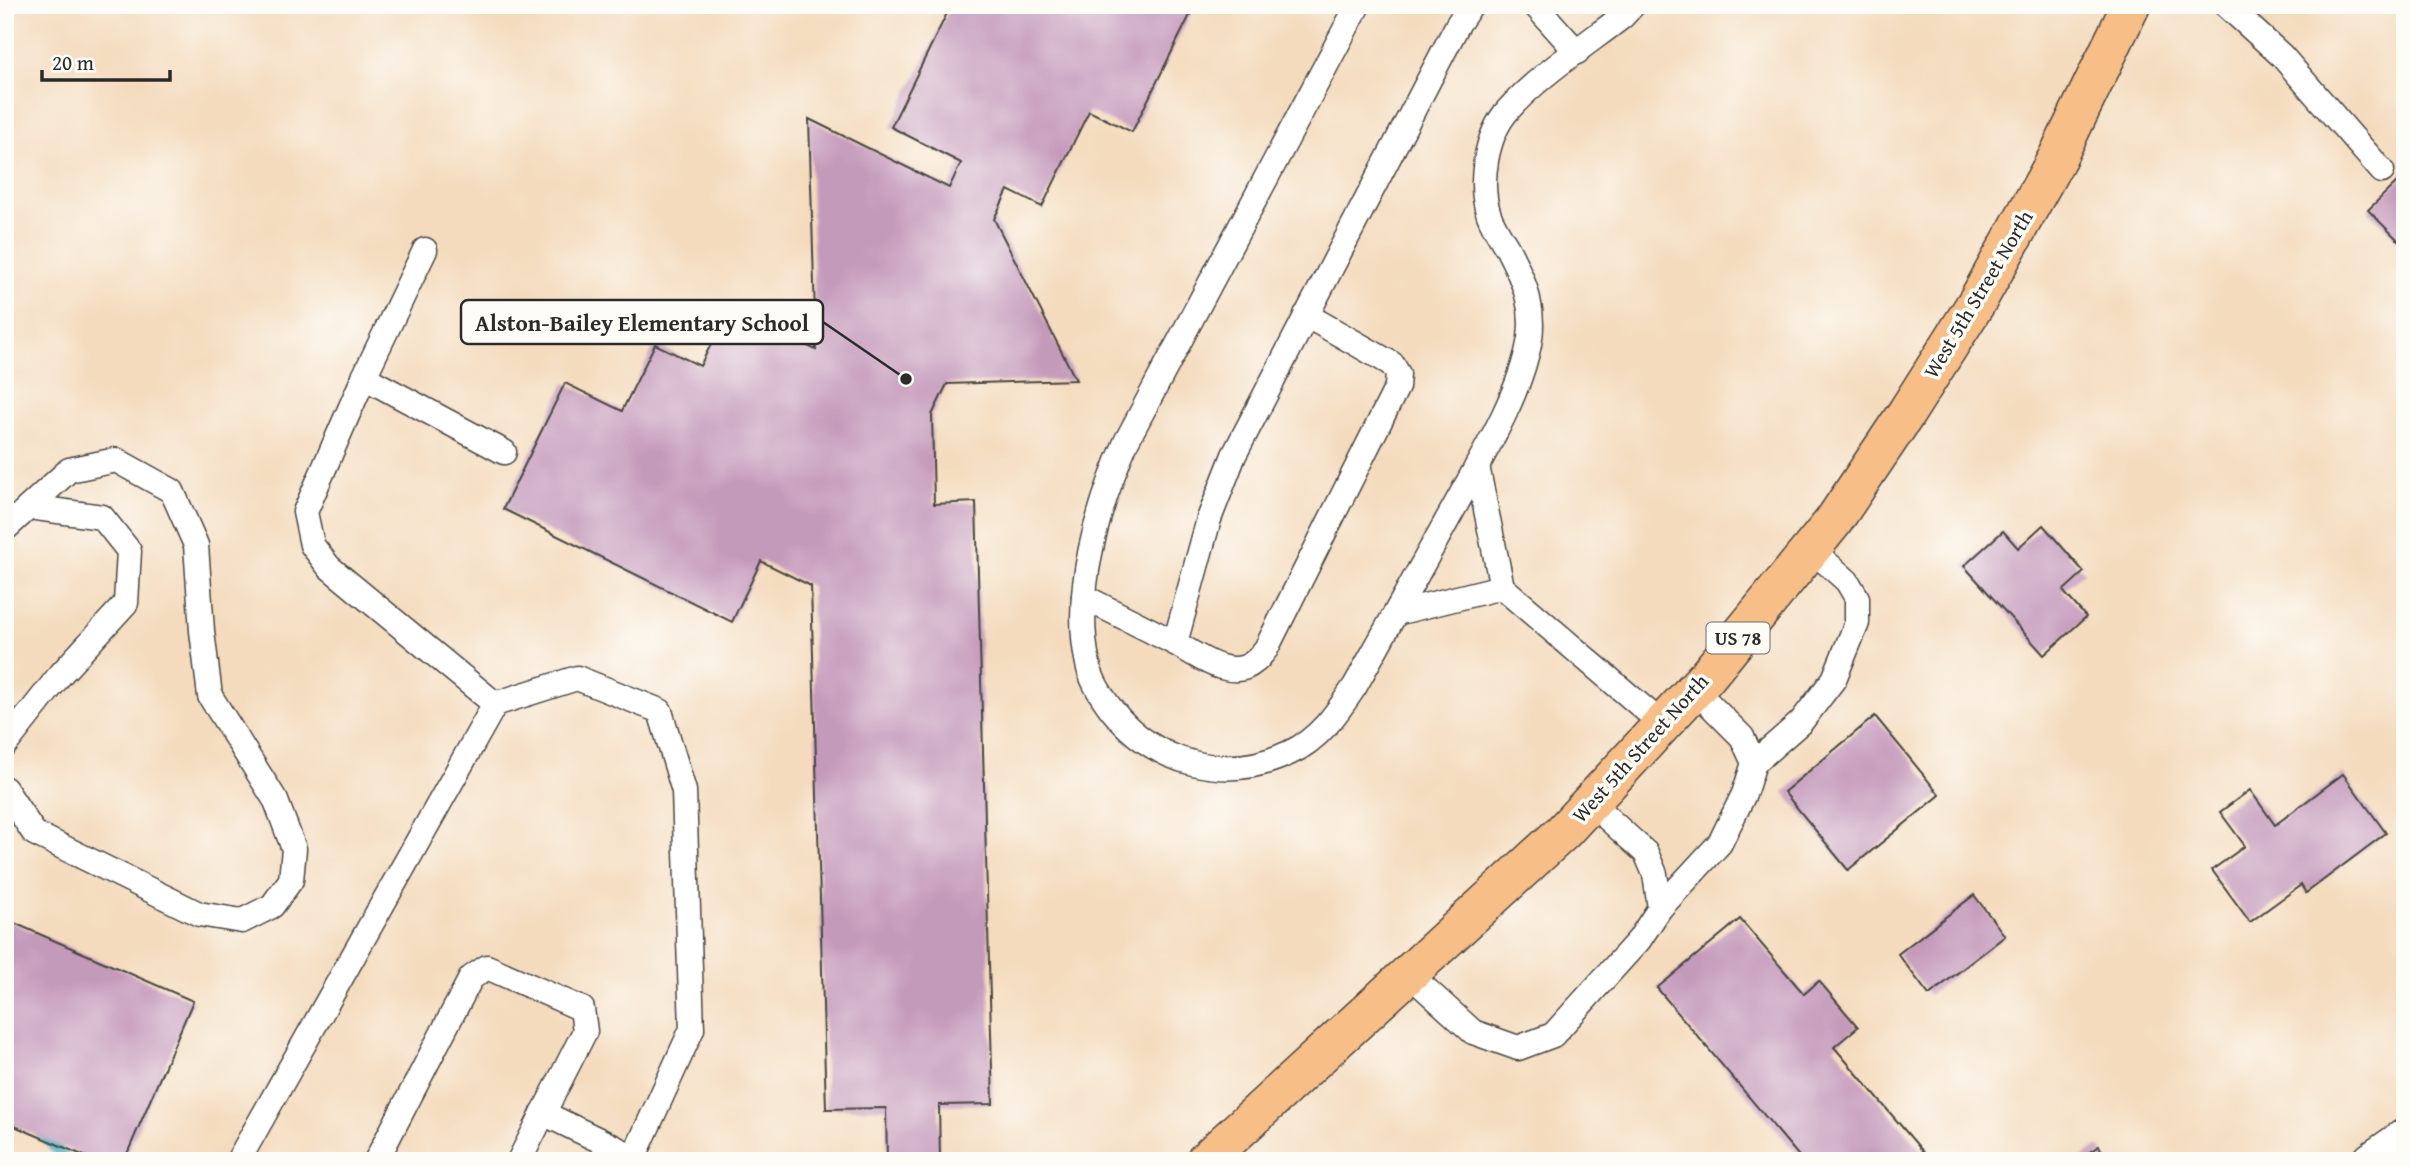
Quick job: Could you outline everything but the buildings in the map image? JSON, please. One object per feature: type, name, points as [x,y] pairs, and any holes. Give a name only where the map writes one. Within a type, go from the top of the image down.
[{"type":"main road","name":"West 5th Street North","points":[[1205,1161],[1563,832],[1694,689],[1833,522],[1978,300],[2057,158],[2131,5]]},
{"type":"street","points":[[2372,1161],[2405,1138]]},
{"type":"lane","points":[[1358,5],[1126,442],[1101,510],[1087,571],[1084,637],[1088,666],[1101,696],[1124,725],[1156,750],[1186,762],[1221,767],[1253,765],[1290,753],[1316,735],[1333,718],[1355,686],[1477,466],[1513,392],[1527,353],[1531,304],[1523,279],[1489,216],[1485,174],[1495,129],[1508,110],[1532,88],[1623,16],[1633,5]]},
{"type":"lane","points":[[1175,643],[1219,489],[1234,455],[1458,24],[1471,5]]},
{"type":"lane","points":[[1535,5],[1577,52]]},
{"type":"lane","points":[[2226,5],[2282,56],[2382,171]]},
{"type":"lane","points":[[425,250],[364,377],[305,512],[312,545],[329,566],[495,704]]},
{"type":"lane","points":[[1084,597],[1227,669],[1240,669],[1254,663],[1266,649],[1397,387],[1398,374],[1392,363],[1306,315]]},
{"type":"lane","points":[[364,377],[504,452]]},
{"type":"lane","points":[[5,529],[69,470],[116,460],[172,491],[196,545],[210,696],[276,801],[294,849],[291,880],[272,906],[242,921],[199,914],[34,833],[5,789]]},
{"type":"lane","points":[[1477,466],[1502,587],[1662,724]]},
{"type":"lane","points":[[5,745],[60,675],[126,603],[130,551],[102,517],[29,507]]},
{"type":"lane","points":[[1409,974],[1473,1032],[1518,1048],[1553,1035],[1639,940],[1660,908],[1720,843],[1744,794],[1754,763],[1801,722],[1834,679],[1857,623],[1857,598],[1847,581],[1811,549]]},
{"type":"lane","points":[[1396,612],[1502,587]]},
{"type":"lane","points":[[238,1161],[495,704],[577,678],[660,711],[684,791],[692,1028],[633,1159],[543,1114]]},
{"type":"lane","points":[[1694,689],[1742,737],[1754,763]]},
{"type":"lane","points":[[1591,803],[1646,853],[1655,874],[1660,908]]},
{"type":"lane","points":[[376,1161],[471,978],[487,968],[582,1009],[585,1031],[519,1161]]},
{"type":"waterway","points":[[39,1129],[66,1161]]},
{"type":"place","name":"Alston-Bailey Elementary School","points":[[906,379]]}]
